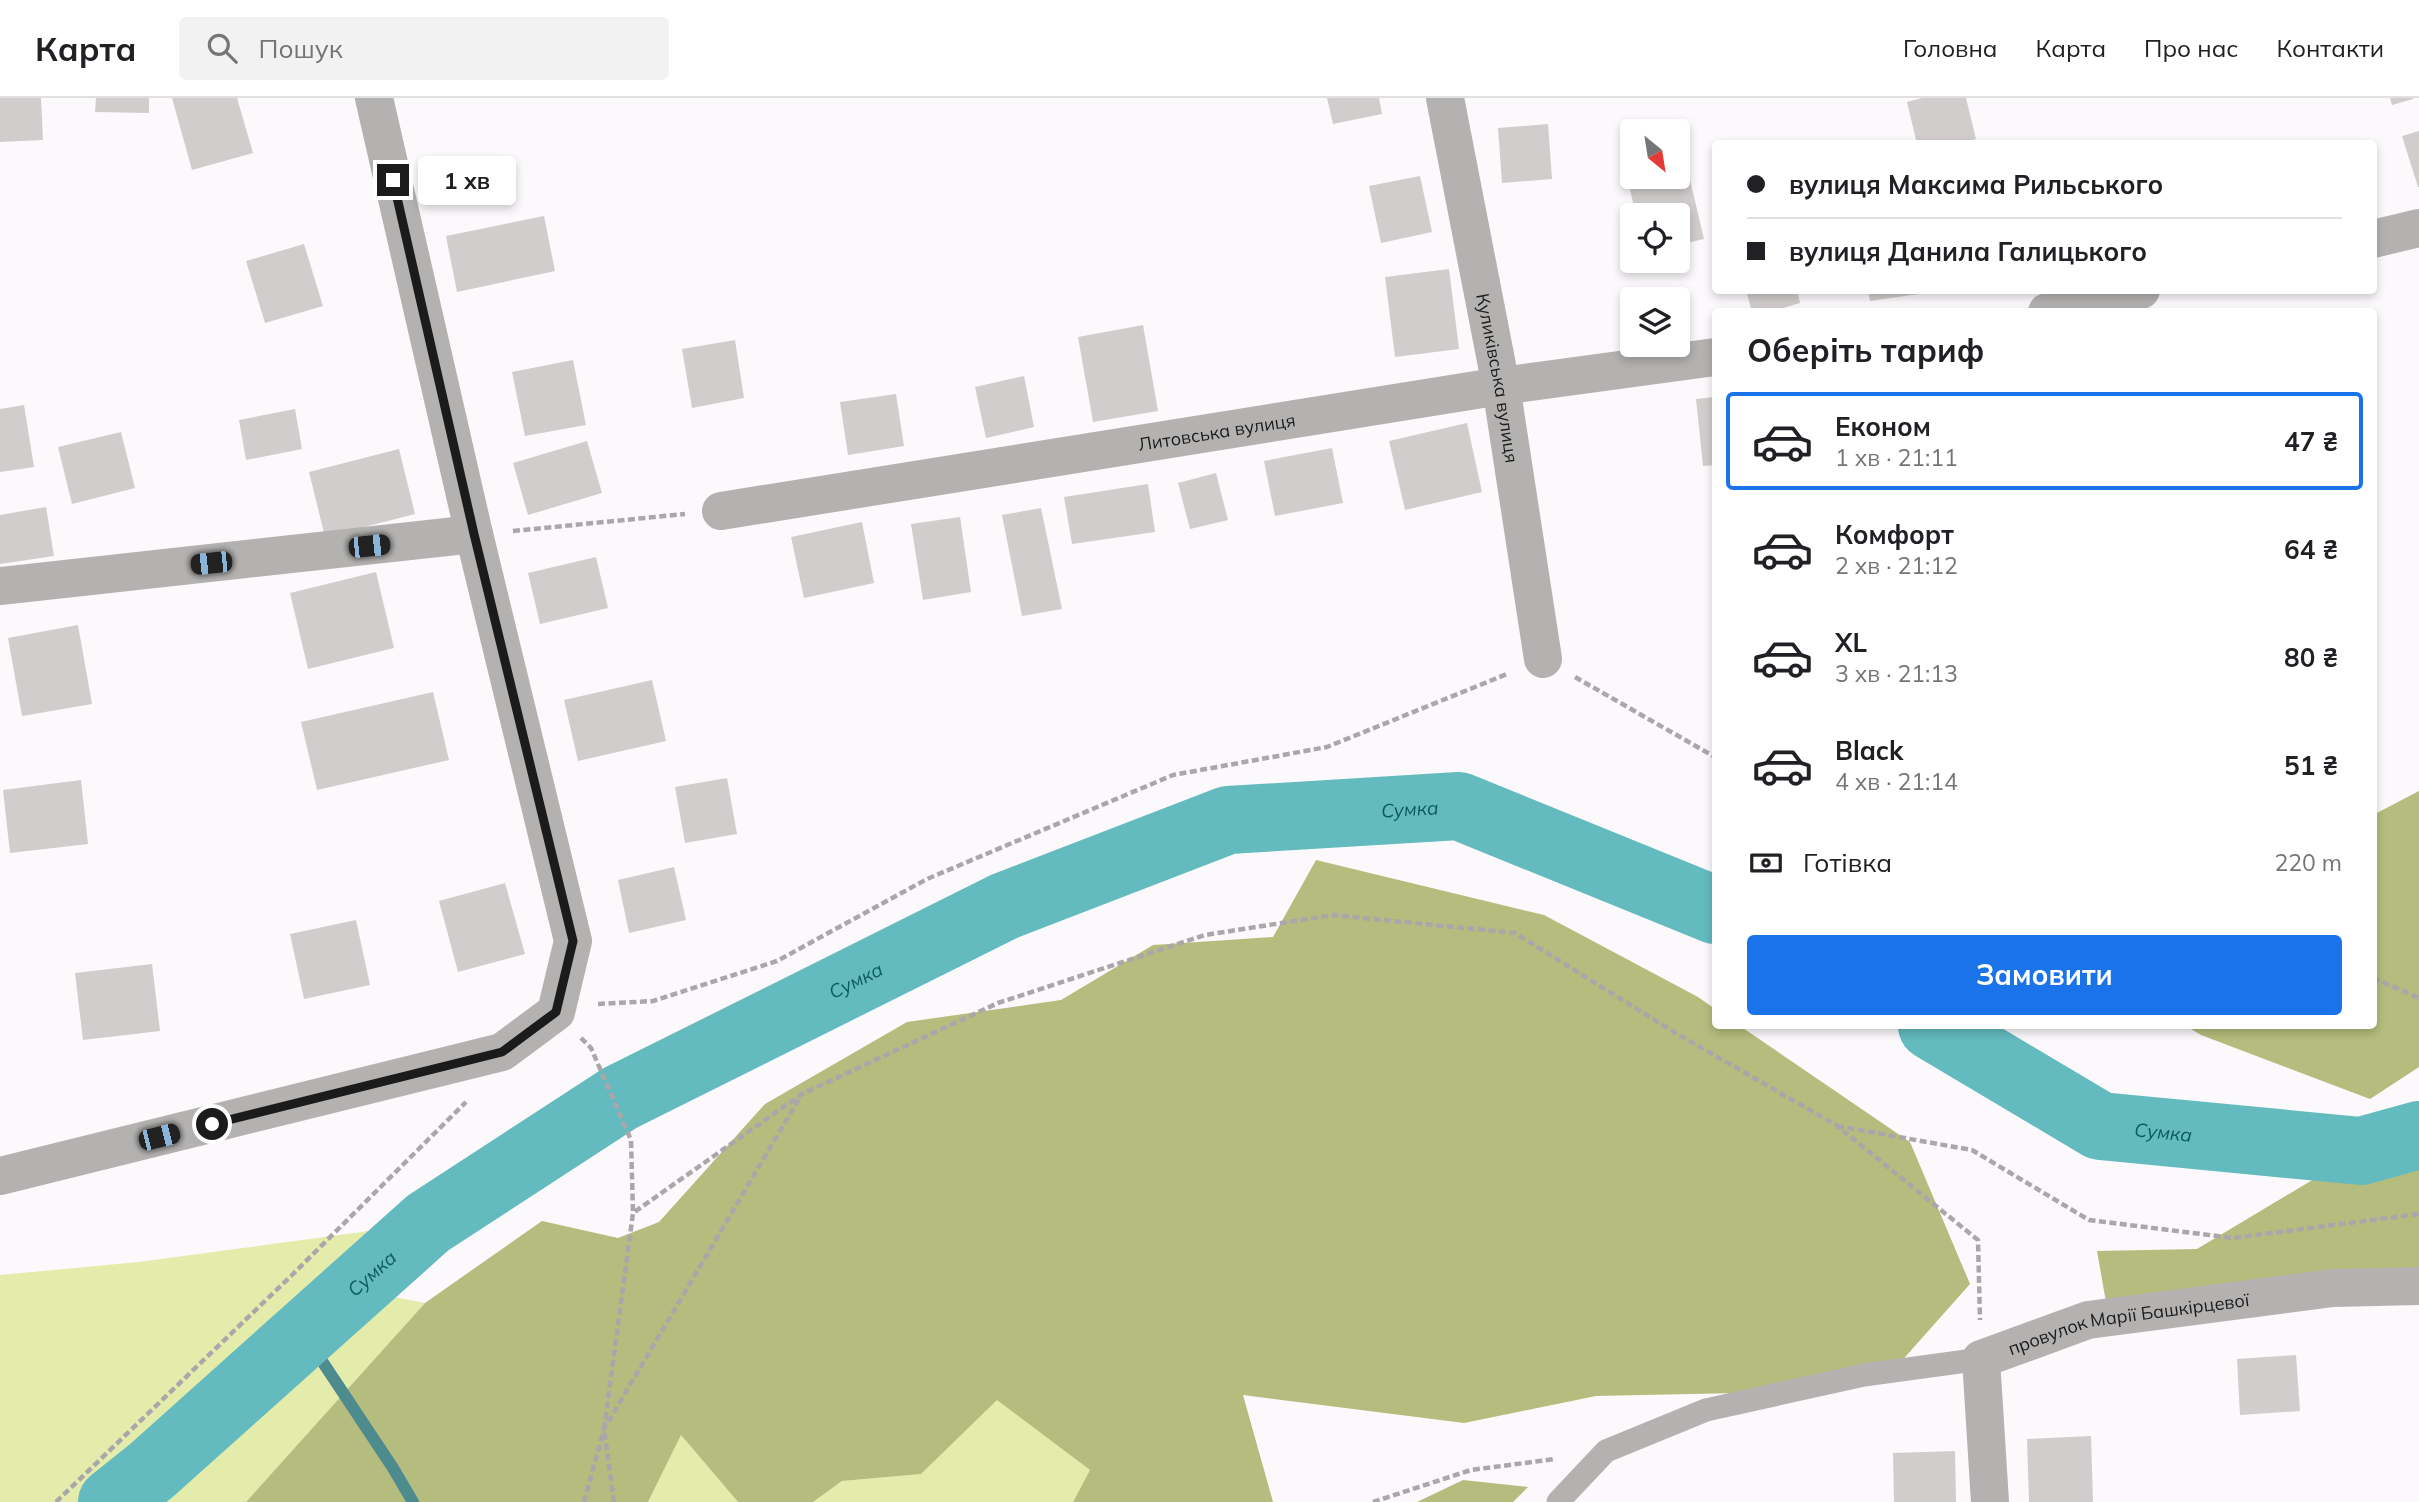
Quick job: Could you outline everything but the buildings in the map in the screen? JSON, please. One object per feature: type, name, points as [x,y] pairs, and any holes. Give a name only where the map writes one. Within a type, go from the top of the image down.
[{"type":"street","points":[[0,1176],[502,1052],[556,1012],[573,941],[474,534],[374,98]]},
{"type":"street","name":"Куликівська вулиця","points":[[1445,98],[1501,386],[1543,659]]},
{"type":"street","points":[[2377,238],[2419,228]]},
{"type":"street","points":[[2064,308],[2124,294]]},
{"type":"street","name":"Литовська вулиця","points":[[721,511],[1501,386],[1712,357]]},
{"type":"street","points":[[0,586],[474,534]]},
{"type":"street","name":"провулок Марії Башкірцевої","points":[[1981,1359],[2088,1321],[2333,1288],[2419,1286]]},
{"type":"street","points":[[1981,1359],[1990,1502]]},
{"type":"lane","points":[[1558,1502],[1606,1451],[1706,1410],[1864,1375],[1981,1359]]},
{"type":"path","points":[[474,534],[721,511]]},
{"type":"path","points":[[556,1012],[610,1002],[653,1001],[777,961],[927,879],[1173,775],[1327,747],[1543,659],[1712,755]]},
{"type":"path","points":[[632,1213],[802,1094],[998,1003],[1205,935],[1333,915],[1515,933],[1674,1032],[1836,1125],[1978,1240],[1981,1359]]},
{"type":"path","points":[[2377,980],[2419,998]]},
{"type":"path","points":[[584,1502],[604,1429],[632,1213],[631,1140],[591,1048]]},
{"type":"path","points":[[614,1502],[604,1429],[802,1094]]},
{"type":"path","points":[[56,1502],[291,1276],[468,1100]]},
{"type":"path","points":[[1836,1125],[1972,1150],[2089,1220],[2232,1238],[2419,1214]]},
{"type":"path","points":[[1373,1502],[1471,1470],[1606,1451]]},
{"type":"green space","points":[[2419,791],[2419,1067],[2370,1099],[2191,1029],[2377,1029],[2377,813]]},
{"type":"green space","points":[[1316,860],[1544,915],[1698,997],[1712,1007],[1712,1029],[1744,1029],[1910,1142],[1970,1284],[1890,1374],[1738,1393],[1596,1396],[1464,1423],[1243,1395],[1273,1502],[1073,1502],[1090,1470],[997,1400],[921,1474],[842,1481],[813,1502],[738,1502],[681,1435],[648,1502],[246,1502],[425,1303],[542,1221],[618,1238],[659,1222],[765,1104],[907,1022],[1061,1000],[1153,945],[1273,937]]},
{"type":"green space","points":[[2419,1135],[2419,1277],[2106,1302],[2097,1251],[2197,1249],[2361,1151]]},
{"type":"green space","points":[[428,1223],[152,1470],[112,1502],[0,1502],[0,1275],[139,1262]]},
{"type":"green space","points":[[384,1295],[425,1303],[246,1502],[150,1502]]},
{"type":"green space","points":[[997,1399],[1090,1470],[1073,1502],[813,1502],[842,1481],[921,1474]]},
{"type":"green space","points":[[681,1435],[738,1502],[648,1502]]},
{"type":"green space","points":[[1463,1480],[1528,1487],[1513,1502],[1417,1502]]},
{"type":"waterway","name":"Сумка","points":[[112,1502],[152,1470],[428,1223],[620,1098],[1005,906],[1228,820],[1459,806],[1712,909]]},
{"type":"waterway","name":"Сумка","points":[[1937,1029],[2100,1126],[2361,1151],[2419,1135]]},
{"type":"waterway","points":[[304,1334],[413,1502]]},
{"type":"route","points":[[212,1124],[502,1052],[556,1012],[573,941],[474,534],[393,180]]}]
